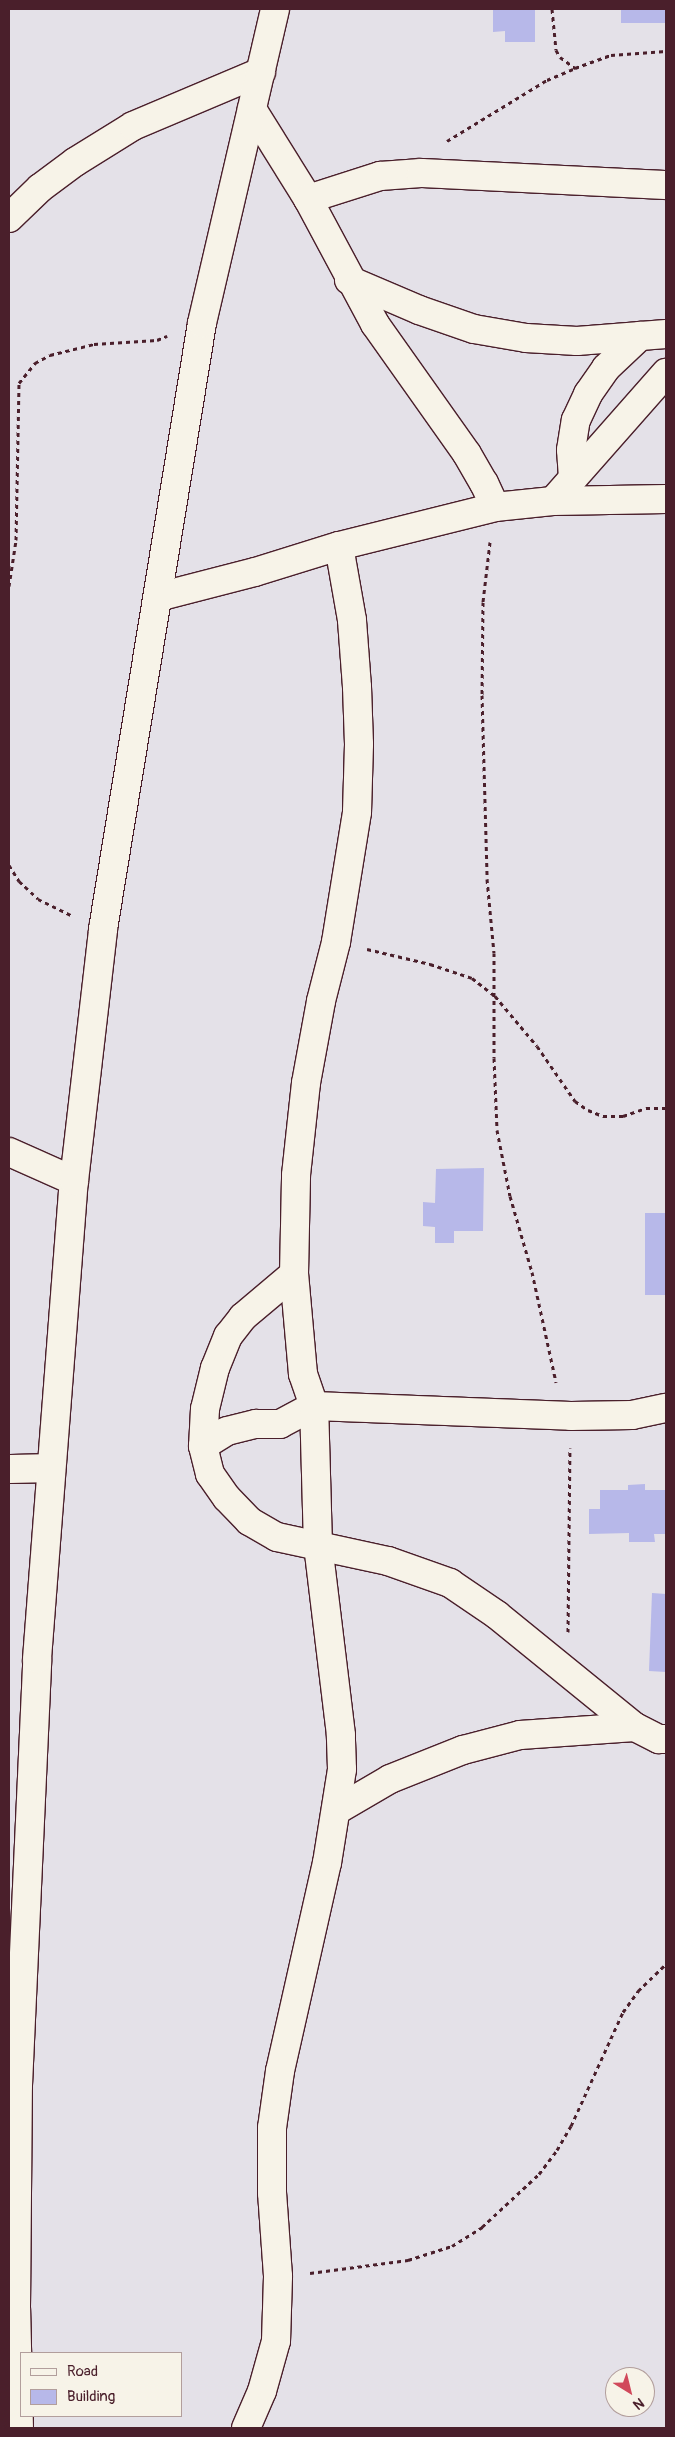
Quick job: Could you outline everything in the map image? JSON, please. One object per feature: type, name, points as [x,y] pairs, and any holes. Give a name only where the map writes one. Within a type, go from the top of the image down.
[{"type":"main road","points":[[19,2428],[16,2308],[18,2085],[37,1659],[74,1181],[103,930],[202,323],[275,9]]},
{"type":"main road","points":[[9,218],[40,188],[75,162],[134,126],[261,72]]},
{"type":"main road","points":[[252,109],[308,199],[375,324],[467,454],[484,483],[495,508]]},
{"type":"main road","points":[[308,199],[380,176],[421,173],[666,185]]},
{"type":"main road","points":[[350,280],[419,310],[474,329],[526,338],[577,341],[666,334]]},
{"type":"main road","points":[[573,478],[571,450],[575,428],[588,394],[606,368],[640,336]]},
{"type":"main road","points":[[552,501],[666,373]]},
{"type":"main road","points":[[158,597],[255,572],[339,546],[495,508],[552,501],[666,499]]},
{"type":"main road","points":[[246,2428],[262,2391],[276,2340],[278,2276],[272,2193],[272,2128],[280,2071],[337,1810],[342,1769],[341,1735],[318,1546],[314,1406],[303,1374],[294,1274],[296,1175],[306,1083],[321,1001],[336,942],[357,812],[359,744],[352,620],[339,546]]},
{"type":"main road","points":[[9,1152],[74,1181]]},
{"type":"main road","points":[[294,1274],[262,1299],[228,1336],[215,1368],[205,1409],[204,1446],[210,1474],[227,1498],[249,1520],[277,1537],[388,1561],[450,1583],[497,1615],[635,1727],[658,1739],[666,1739]]},
{"type":"main road","points":[[204,1446],[227,1431],[256,1424],[280,1424],[314,1406],[571,1416],[632,1415],[666,1408]]},
{"type":"main road","points":[[9,1469],[51,1468]]},
{"type":"main road","points":[[337,1810],[390,1779],[463,1750],[520,1735],[635,1727]]},
{"type":"path","points":[[552,9],[556,50],[560,57],[576,68]]},
{"type":"path","points":[[444,142],[547,80],[576,68],[611,55],[666,51]]},
{"type":"path","points":[[9,586],[16,540],[20,383],[34,363],[50,355],[94,344],[157,340],[202,323]]},
{"type":"path","points":[[495,508],[483,602],[482,695],[487,879],[494,953],[494,1058],[497,1130],[510,1196],[532,1272],[555,1378],[571,1416],[568,1496],[569,1611],[565,1672]]},
{"type":"path","points":[[9,865],[20,881],[38,899],[103,930]]},
{"type":"path","points":[[336,942],[430,964],[472,978],[495,996],[537,1046],[575,1101],[588,1110],[602,1116],[616,1116],[646,1108],[666,1108]]},
{"type":"path","points":[[278,2276],[356,2268],[408,2260],[452,2246],[482,2227],[539,2174],[557,2150],[571,2126],[623,2012],[638,1991],[666,1964]]},
{"type":"building","points":[[493,9],[535,9],[535,42],[505,42],[505,31],[493,32]]},
{"type":"building","points":[[621,9],[666,9],[666,23],[621,23]]},
{"type":"building","points":[[484,1168],[483,1231],[454,1231],[454,1243],[435,1243],[435,1227],[423,1226],[423,1202],[435,1203],[436,1169]]},
{"type":"building","points":[[645,1213],[666,1213],[666,1295],[645,1295]]},
{"type":"building","points":[[645,1484],[645,1490],[666,1490],[666,1534],[654,1534],[655,1542],[629,1542],[629,1533],[589,1534],[589,1509],[600,1509],[600,1490],[628,1490],[628,1485]]},
{"type":"building","points":[[652,1593],[666,1594],[666,1672],[649,1671]]}]
